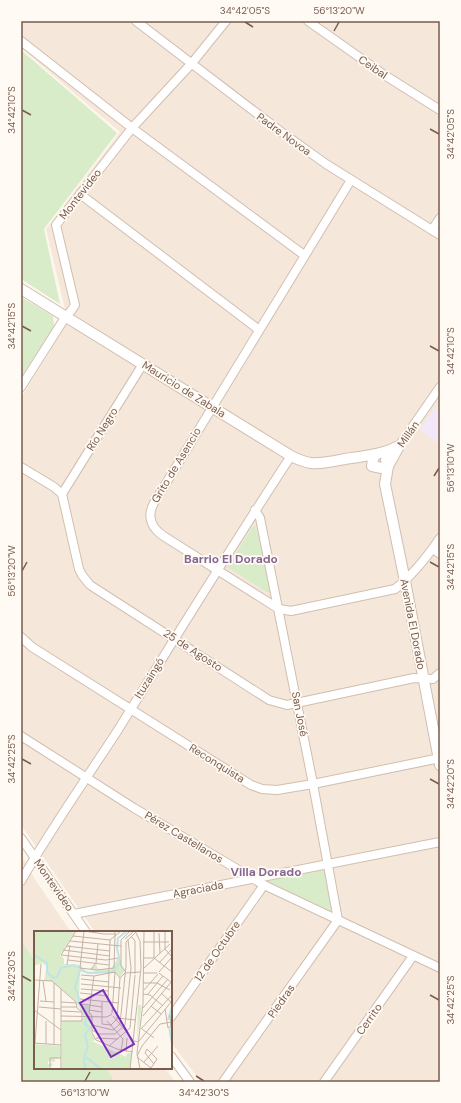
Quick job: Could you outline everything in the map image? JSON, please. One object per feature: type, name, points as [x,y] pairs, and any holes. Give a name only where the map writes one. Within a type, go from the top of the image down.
[{"type":"street","name":"Padre Novoa","points":[[136,21],[280,131],[351,180],[440,235]]},
{"type":"street","name":"Montevideo","points":[[21,387],[66,316],[72,311],[75,305],[56,225],[132,128],[192,63],[226,21]]},
{"type":"street","name":"Ceibal","points":[[308,21],[380,72],[440,110]]},
{"type":"street","points":[[21,42],[132,128],[304,255]]},
{"type":"street","name":"Grito de Asencio","points":[[279,609],[160,533],[152,525],[150,512],[258,329],[351,180]]},
{"type":"street","points":[[80,194],[258,329]]},
{"type":"street","points":[[432,230],[440,218]]},
{"type":"street","name":"Mauricio de Zabala","points":[[21,289],[291,456],[311,463],[378,454],[399,446]]},
{"type":"street","name":"Río Negro","points":[[62,494],[143,364]]},
{"type":"street","name":"Millán","points":[[385,484],[388,466],[399,446],[440,387]]},
{"type":"street","points":[[355,457],[372,466],[382,468],[388,466],[386,460],[378,454],[373,459],[372,466],[385,484]]},
{"type":"street","name":"Ituzaingó","points":[[21,881],[34,858],[87,778],[217,569],[291,456]]},
{"type":"street","points":[[21,467],[54,487],[62,494]]},
{"type":"street","name":"Avenida El Dorado","points":[[385,484],[440,761]]},
{"type":"street","name":"25 de Agosto","points":[[62,494],[79,569],[86,582],[96,590],[174,638],[269,700],[287,705],[414,678],[432,679],[440,673]]},
{"type":"street","name":"San José","points":[[255,510],[260,518],[279,609],[338,920]]},
{"type":"street","points":[[279,609],[291,611],[395,589],[405,581],[440,538]]},
{"type":"street","points":[[433,548],[440,554]]},
{"type":"street","name":"Reconquista","points":[[21,638],[32,647],[257,787],[277,790],[440,761]]},
{"type":"street","name":"Pérez Castellanos","points":[[21,736],[134,808],[264,885],[440,968]]},
{"type":"street","name":"Montevideo","points":[[21,838],[85,931]]},
{"type":"street","name":"Agraciada","points":[[74,914],[440,842]]},
{"type":"street","name":"12 de Octubre","points":[[172,1016],[264,885]]},
{"type":"street","name":"Piedras","points":[[224,1082],[338,920]]},
{"type":"street","name":"Cerrito","points":[[324,1082],[413,956]]},
{"type":"street","points":[[172,1057],[190,1082]]},
{"type":"shaded area","points":[[21,21],[440,21],[440,1082],[201,1082],[172,1043],[172,931],[94,931],[21,825],[21,398],[68,322],[46,229],[120,132],[21,48]]},
{"type":"shaded area","points":[[436,406],[440,409],[440,444],[420,430]]},
{"type":"shaded area","points":[[21,855],[36,881],[70,931],[34,931],[34,960],[21,940]]},
{"type":"shaded area","points":[[107,1069],[166,1069],[175,1082],[115,1082]]},
{"type":"green space","points":[[21,50],[117,133],[44,229],[60,304],[21,279]]},
{"type":"green space","points":[[21,297],[53,316],[54,326],[21,377]]},
{"type":"green space","points":[[253,526],[256,527],[271,591],[268,593],[227,567]]},
{"type":"green space","points":[[322,870],[325,872],[332,909],[331,911],[269,882],[269,880]]},
{"type":"green space","points":[[21,940],[34,960],[34,1069],[107,1069],[115,1082],[21,1082]]},
{"type":"district","name":"Barrio El Dorado","points":[[231,559]]},
{"type":"district","name":"Villa Dorado","points":[[266,872]]}]
